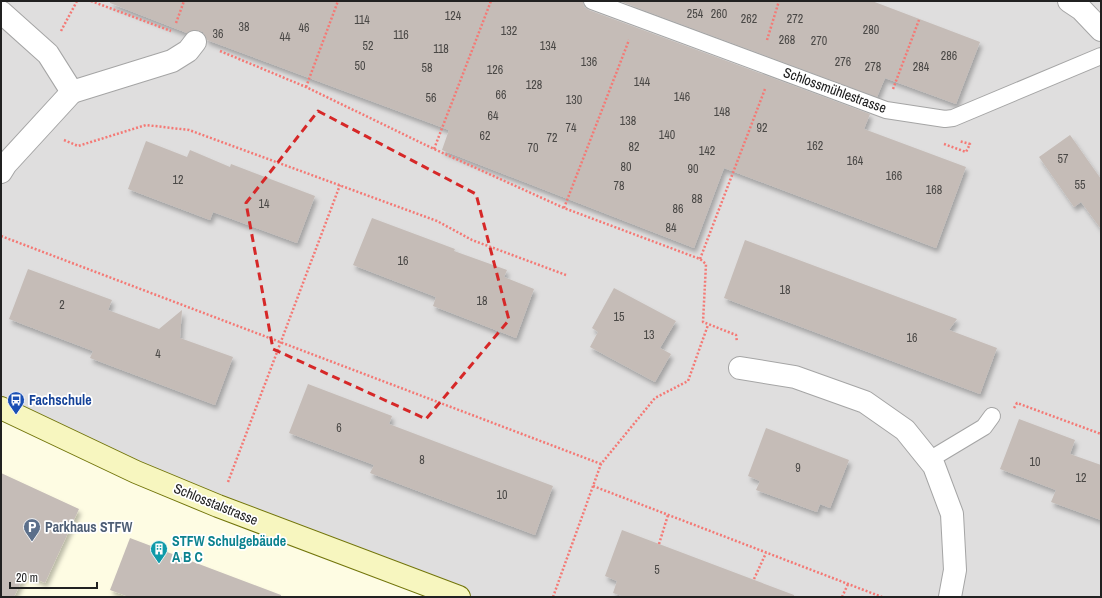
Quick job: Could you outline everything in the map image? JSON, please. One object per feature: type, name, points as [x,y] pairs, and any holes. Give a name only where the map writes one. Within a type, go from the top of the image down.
[{"type":"main road","name":"Schlosstalstrasse","points":[[1,408],[136,472],[218,506],[459,597]]},
{"type":"street","points":[[1069,1],[1081,9],[1101,30]]},
{"type":"street","points":[[1,12],[48,54],[72,92]]},
{"type":"street","points":[[1,172],[72,92],[172,61],[188,51],[194,42]]},
{"type":"street","points":[[740,368],[795,377],[865,402],[905,430],[934,466],[952,514],[955,570],[950,597]]},
{"type":"lane","name":"Schlossmühlestrasse","points":[[592,1],[637,19],[760,62],[886,110],[945,118],[953,118],[1101,56]]},
{"type":"lane","points":[[929,460],[984,427],[992,416]]},
{"type":"path","points":[[48,54],[77,1]]},
{"type":"path","points":[[91,1],[173,31],[184,1]]},
{"type":"path","points":[[306,87],[338,1]]},
{"type":"path","points":[[434,149],[491,1]]},
{"type":"path","points":[[760,62],[779,1]]},
{"type":"path","points":[[564,208],[637,19]]},
{"type":"path","points":[[886,110],[918,20]]},
{"type":"path","points":[[215,49],[306,87],[434,149],[564,208],[700,259],[706,264],[703,322],[736,335],[740,368]]},
{"type":"path","points":[[700,259],[767,85]]},
{"type":"path","points":[[38,130],[78,146],[146,125],[189,130],[437,221],[472,240],[566,275]]},
{"type":"path","points":[[228,482],[340,185]]},
{"type":"path","points":[[1,236],[601,464]]},
{"type":"path","points":[[553,597],[601,464],[655,398],[688,381],[708,325]]},
{"type":"path","points":[[1013,409],[1017,403],[1101,434]]},
{"type":"path","points":[[593,486],[882,597]]},
{"type":"path","points":[[659,544],[668,515]]},
{"type":"path","points":[[754,579],[766,553]]},
{"type":"path","points":[[842,597],[848,584]]},
{"type":"highlighted area","points":[[318,111],[476,194],[509,320],[426,419],[273,349],[246,203]]},
{"type":"shaded area","points":[[1,1],[1101,1],[1101,597],[459,597],[1,408]]},
{"type":"shaded area","points":[[1,408],[459,597],[1,597]]},
{"type":"building","points":[[110,1],[583,1],[584,7],[589,10],[870,114],[864,129],[966,167],[936,248],[724,168],[694,248],[442,150],[449,130],[207,40],[203,32],[197,30],[187,33],[110,3]]},
{"type":"building","points":[[619,1],[872,1],[980,42],[956,104],[885,78],[877,97]]},
{"type":"building","points":[[1070,135],[1101,179],[1101,229],[1081,202],[1074,207],[1039,157]]},
{"type":"building","points":[[146,141],[187,157],[190,150],[230,167],[231,164],[315,196],[297,243],[213,212],[210,220],[128,189]]},
{"type":"building","points":[[372,218],[455,249],[454,251],[507,270],[504,277],[534,289],[516,338],[433,306],[436,297],[353,265]]},
{"type":"building","points":[[745,240],[957,319],[949,330],[997,348],[980,394],[724,298]]},
{"type":"building","points":[[28,269],[112,300],[108,310],[159,329],[182,310],[180,338],[233,357],[215,405],[90,358],[93,351],[9,319]]},
{"type":"building","points":[[614,288],[676,321],[660,348],[671,354],[655,382],[590,347],[598,332],[592,328]]},
{"type":"building","points":[[308,384],[392,416],[389,424],[553,486],[535,535],[370,473],[374,465],[289,433]]},
{"type":"building","points":[[1019,419],[1075,440],[1070,454],[1101,465],[1101,520],[1051,502],[1056,490],[1000,469]]},
{"type":"building","points":[[766,428],[849,460],[830,508],[820,504],[817,512],[756,490],[760,481],[748,476]]},
{"type":"building","name":"Parkhaus STFW","points":[[1,473],[79,509],[45,583],[25,574],[14,597],[1,597]]},
{"type":"building","points":[[622,530],[794,595],[794,597],[625,597],[613,593],[617,581],[605,576]]},
{"type":"building","name":"STFW Schulgebäude A B C","points":[[130,538],[281,595],[281,597],[129,597],[110,590]]},
{"type":"place","name":"Fachschule","points":[[16,415]]},
{"type":"place","name":"Parkhaus STFW","points":[[32,542]]},
{"type":"place","name":"STFW Schulgebäude A B C","points":[[159,564]]}]
